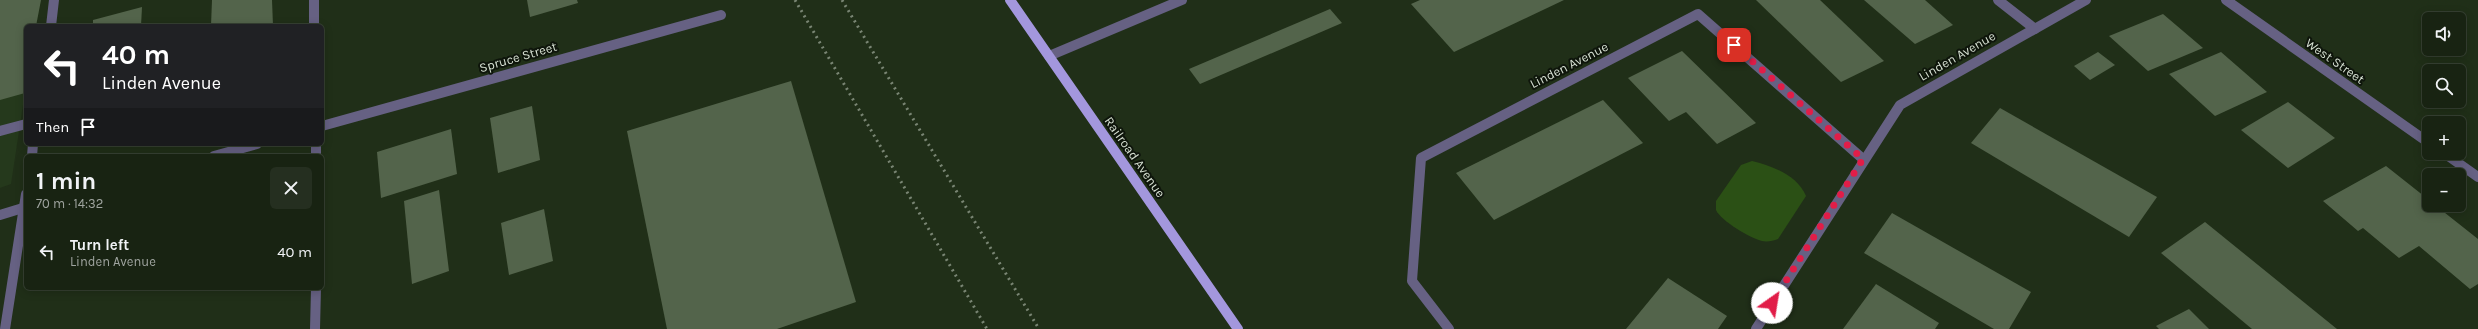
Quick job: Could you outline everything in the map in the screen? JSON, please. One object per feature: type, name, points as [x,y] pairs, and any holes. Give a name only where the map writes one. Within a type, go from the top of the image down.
[{"type":"main road","name":"Railroad Avenue","points":[[1010,0],[1238,329]]},
{"type":"street","points":[[51,24],[54,0]]},
{"type":"street","points":[[314,0],[314,24]]},
{"type":"street","points":[[1049,56],[1182,0]]},
{"type":"street","points":[[1998,0],[2035,28]]},
{"type":"street","name":"Linden Avenue","points":[[1756,329],[1863,159],[1900,105],[2086,0]]},
{"type":"street","name":"West Street","points":[[2226,0],[2422,138]]},
{"type":"street","name":"Linden Avenue","points":[[1449,329],[1412,281],[1421,158],[1698,14],[1863,159]]},
{"type":"street","name":"Spruce Street","points":[[324,125],[721,15]]},
{"type":"street","points":[[0,131],[24,125]]},
{"type":"street","points":[[221,154],[250,146]]},
{"type":"street","points":[[2454,160],[2478,177]]},
{"type":"street","points":[[0,215],[24,208]]},
{"type":"street","points":[[5,329],[24,214]]},
{"type":"street","points":[[316,290],[316,329]]},
{"type":"shaded area","points":[[0,0],[41,0],[36,24],[24,24],[24,98],[11,184],[0,188]]},
{"type":"green space","points":[[1752,161],[1783,172],[1797,182],[1806,196],[1778,239],[1762,241],[1750,236],[1730,224],[1716,210],[1716,201],[1741,165]]},
{"type":"building","points":[[0,0],[41,0],[36,24],[24,24],[24,93],[0,100]]},
{"type":"building","points":[[212,0],[272,0],[273,24],[211,24]]},
{"type":"building","points":[[527,0],[577,0],[578,3],[530,17]]},
{"type":"building","points":[[1420,0],[1564,0],[1454,52],[1411,4]]},
{"type":"building","points":[[1756,0],[1820,0],[1884,61],[1841,82]]},
{"type":"building","points":[[1864,0],[1925,0],[1953,25],[1915,44]]},
{"type":"building","points":[[142,7],[141,24],[93,24],[93,20]]},
{"type":"building","points":[[1330,9],[1342,23],[1200,84],[1189,69]]},
{"type":"building","points":[[2163,14],[2203,48],[2148,71],[2109,36]]},
{"type":"building","points":[[1682,51],[1756,123],[1717,144],[1686,112],[1669,121],[1628,78]]},
{"type":"building","points":[[2098,52],[2115,65],[2090,80],[2074,66]]},
{"type":"building","points":[[2221,52],[2267,92],[2215,116],[2169,74]]},
{"type":"building","points":[[791,81],[856,302],[777,329],[667,329],[627,131]]},
{"type":"building","points":[[1603,100],[1643,143],[1494,220],[1456,173]]},
{"type":"building","points":[[2288,102],[2335,138],[2288,168],[2241,130]]},
{"type":"building","points":[[532,106],[540,160],[498,173],[490,118]]},
{"type":"building","points":[[2000,108],[2157,197],[2129,237],[1971,143]]},
{"type":"building","points":[[451,129],[457,174],[381,198],[377,152]]},
{"type":"building","points":[[2386,166],[2422,194],[2422,212],[2444,212],[2478,239],[2478,284],[2470,289],[2419,246],[2399,258],[2363,228],[2358,231],[2323,201]]},
{"type":"building","points":[[439,190],[449,271],[412,284],[404,201]]},
{"type":"building","points":[[544,209],[553,261],[509,275],[501,223]]},
{"type":"building","points":[[1892,213],[2031,292],[2009,329],[1994,329],[1864,253]]},
{"type":"building","points":[[2205,222],[2337,329],[2252,329],[2161,253]]},
{"type":"building","points":[[1668,278],[1727,316],[1718,329],[1626,329]]},
{"type":"building","points":[[1876,284],[1939,323],[1935,329],[1843,329]]},
{"type":"building","points":[[2189,309],[2209,329],[2159,329],[2156,326]]},
{"type":"railway","points":[[795,0],[987,329]]},
{"type":"railway","points":[[842,0],[1039,329]]},
{"type":"route","points":[[1734,45],[1863,159],[1772,303]]}]
